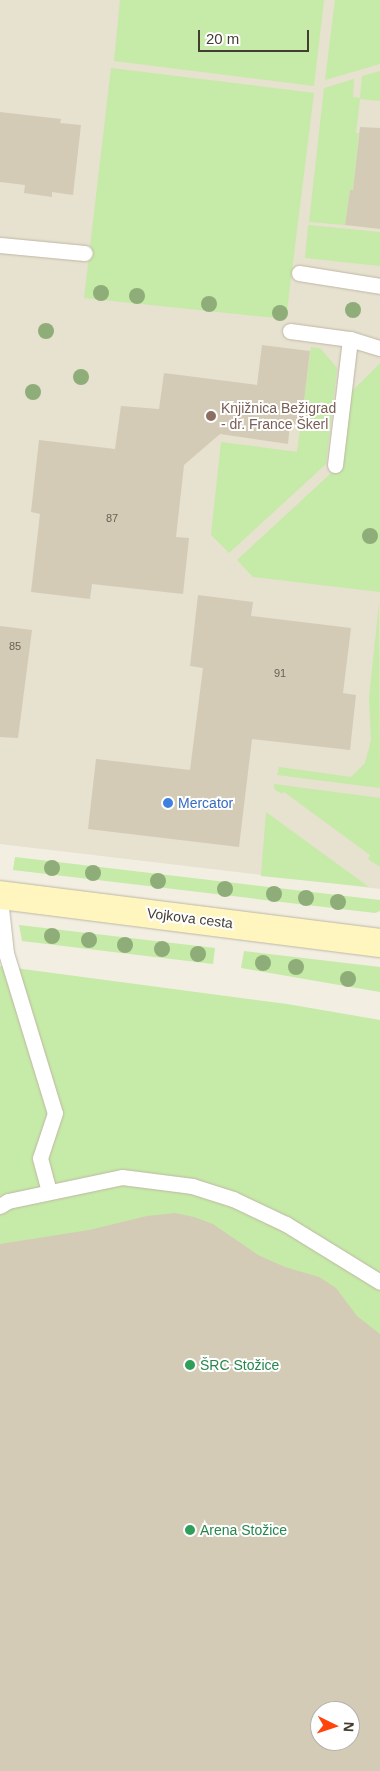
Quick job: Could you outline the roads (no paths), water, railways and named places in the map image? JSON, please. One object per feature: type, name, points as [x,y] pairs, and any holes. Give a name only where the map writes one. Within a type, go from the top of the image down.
[{"type":"street","name":"Vojkova cesta","points":[[0,895],[380,943]]},
{"type":"lane","points":[[0,245],[85,253]]},
{"type":"lane","points":[[299,273],[380,286]]},
{"type":"lane","points":[[290,331],[350,339],[380,348]]},
{"type":"lane","points":[[335,465],[350,339]]},
{"type":"lane","points":[[0,899],[6,953],[55,1113],[40,1158],[49,1192]]},
{"type":"lane","points":[[0,1206],[8,1202],[49,1192],[122,1177],[192,1186],[233,1199],[286,1224],[380,1282]]},
{"type":"place","name":"Knjižnica Bežigrad - dr. France Škerl","points":[[211,416]]},
{"type":"place","name":"Mercator","points":[[168,803]]},
{"type":"place","name":"ŠRC Stožice","points":[[190,1365]]},
{"type":"place","name":"Arena Stožice","points":[[190,1530]]}]
